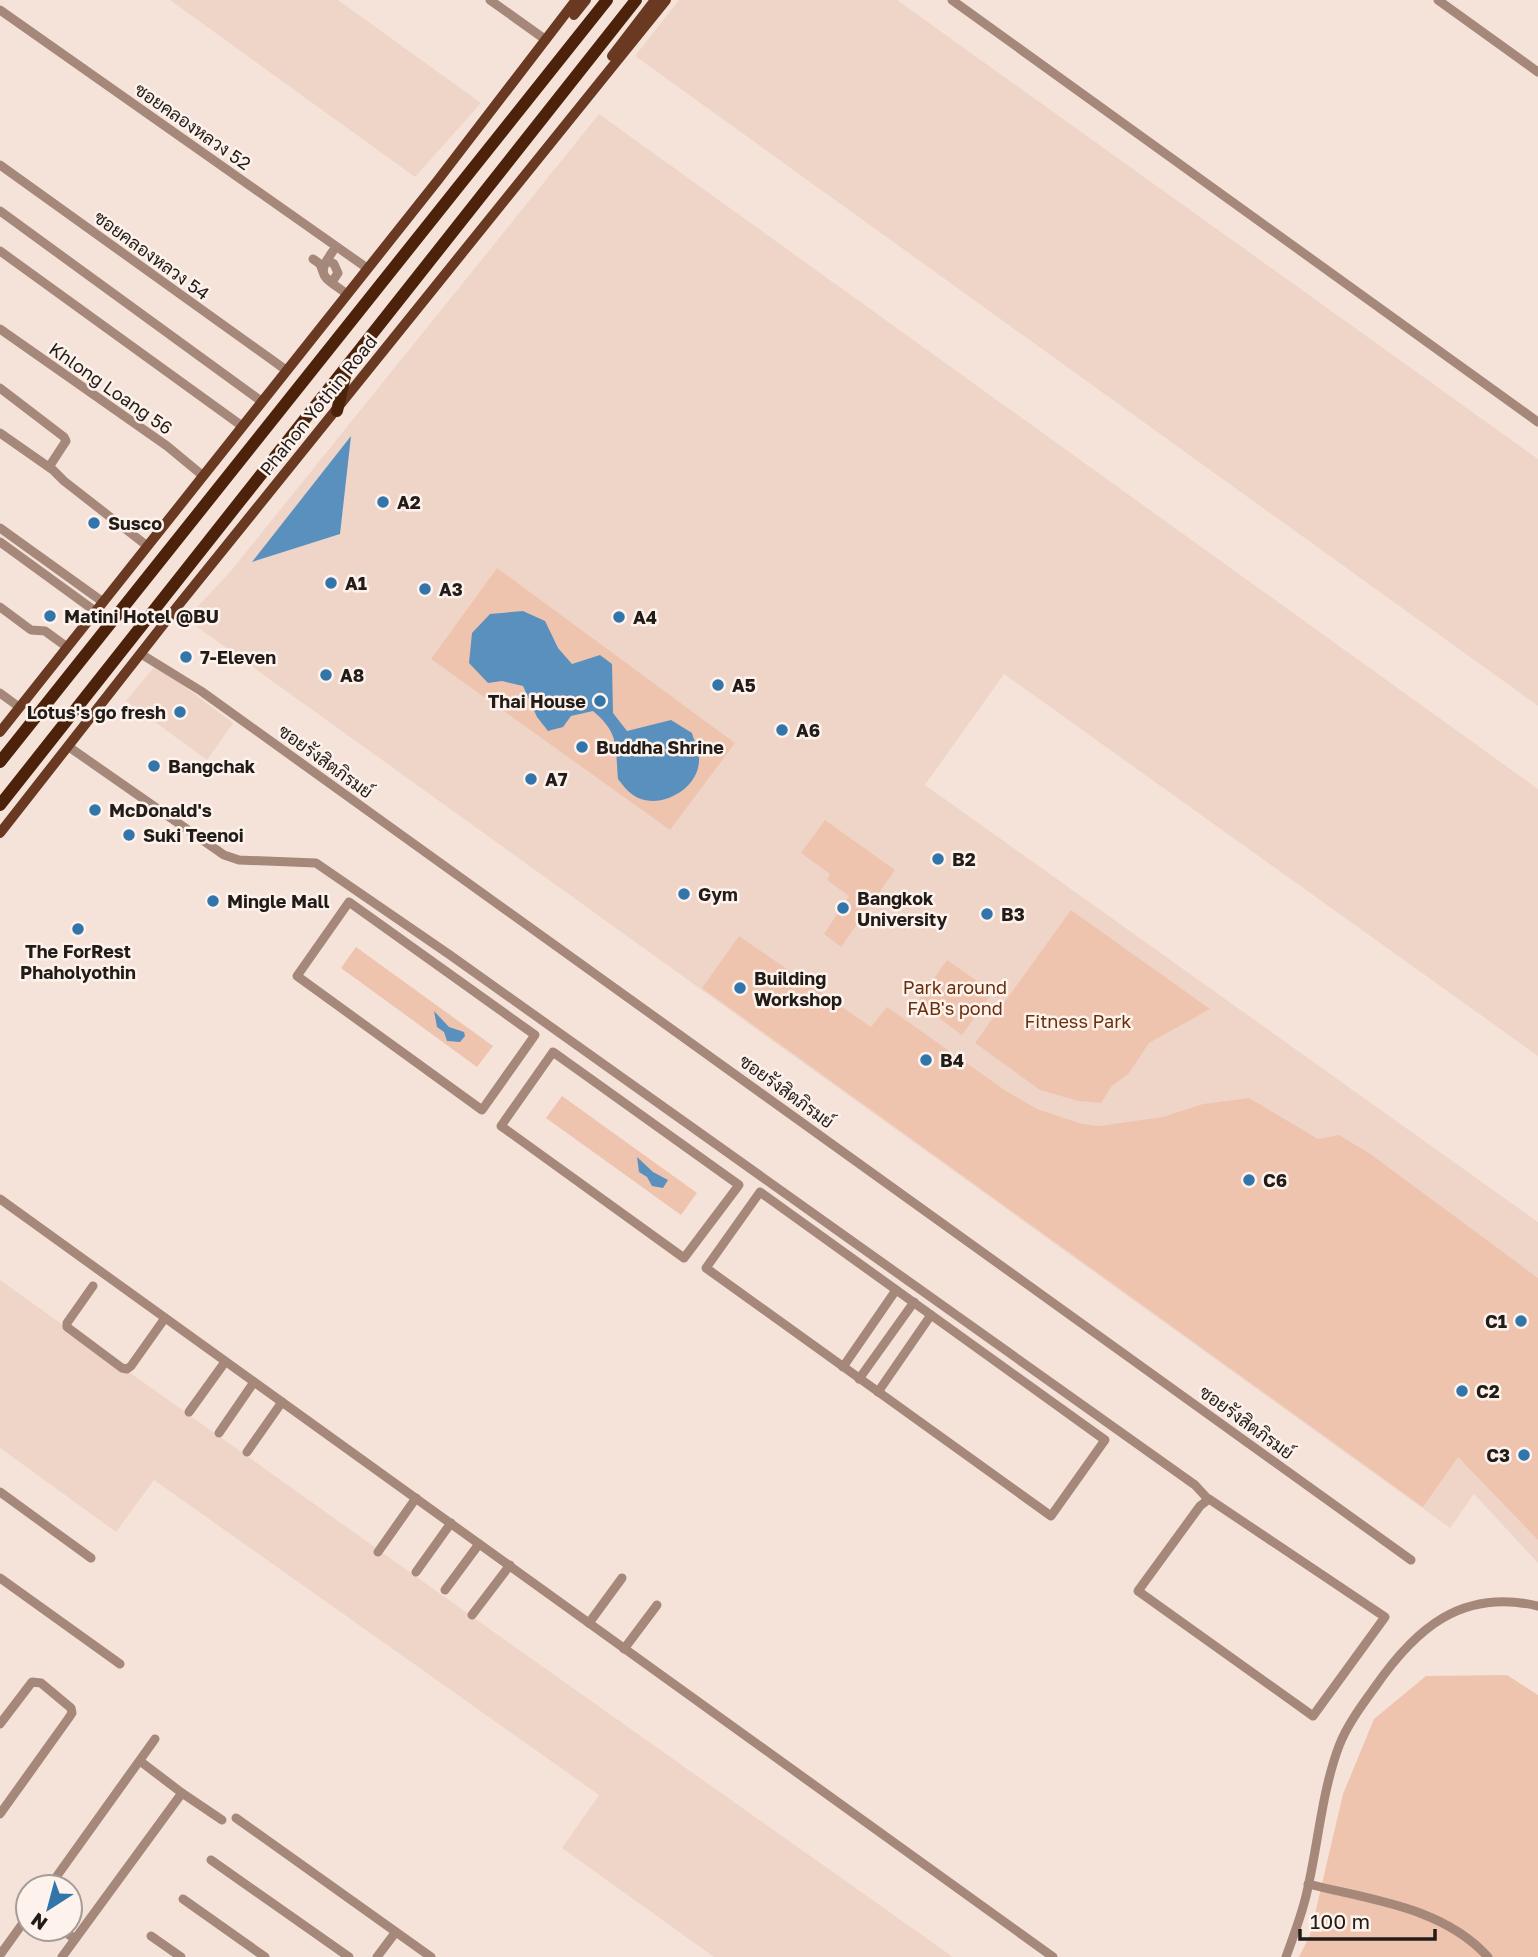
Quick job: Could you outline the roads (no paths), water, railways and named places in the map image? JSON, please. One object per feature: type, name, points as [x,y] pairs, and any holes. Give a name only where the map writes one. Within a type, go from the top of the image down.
[{"type":"highway","name":"Phahon Yothin Road","points":[[0,762],[607,0]]},
{"type":"highway","name":"Phahon Yothin Road","points":[[0,805],[636,0]]},
{"type":"highway","points":[[337,411],[348,364]]},
{"type":"main road","points":[[0,732],[467,143],[576,0]]},
{"type":"main road","points":[[467,143],[478,135],[586,0]]},
{"type":"main road","points":[[515,189],[519,179],[655,0]]},
{"type":"main road","name":"Phahon Yothin Road","points":[[0,834],[184,598],[666,0]]},
{"type":"street","points":[[490,0],[546,40]]},
{"type":"street","points":[[952,0],[1538,422]]},
{"type":"street","points":[[1438,0],[1538,72]]},
{"type":"street","name":"ซอยคลองหลวง 52","points":[[0,10],[368,268]]},
{"type":"street","name":"ซอยคลองหลวง 54","points":[[0,165],[286,370]]},
{"type":"street","points":[[0,211],[261,401]]},
{"type":"street","points":[[0,251],[242,426]]},
{"type":"street","points":[[323,272],[333,251]]},
{"type":"street","points":[[313,259],[320,264],[332,282],[347,294]]},
{"type":"street","points":[[327,260],[337,268],[338,273],[332,282]]},
{"type":"street","name":"Khlong Loang 56","points":[[0,329],[167,446],[202,475]]},
{"type":"street","points":[[0,388],[64,436],[64,448],[49,467]]},
{"type":"street","points":[[0,433],[49,467],[146,545]]},
{"type":"street","points":[[0,528],[103,602]]},
{"type":"street","points":[[0,542],[95,611]]},
{"type":"street","points":[[0,607],[31,630],[45,631],[67,647]]},
{"type":"street","name":"ซอยรังสิตภิรมย์","points":[[141,654],[208,696],[1411,1560]]},
{"type":"street","points":[[0,693],[19,707]]},
{"type":"street","points":[[69,747],[224,855],[239,860],[316,863],[1195,1485],[1209,1499],[1385,1617],[1314,1716],[1138,1591],[1200,1506],[1209,1499]]},
{"type":"street","points":[[349,902],[443,968],[535,1035],[482,1110],[297,976],[349,902]]},
{"type":"street","points":[[443,968],[452,957]]},
{"type":"street","points":[[553,1052],[645,1116],[739,1185],[684,1258],[501,1126],[553,1052]]},
{"type":"street","points":[[645,1116],[655,1101]]},
{"type":"street","points":[[760,1192],[875,1275],[1105,1440],[1051,1517],[706,1268],[760,1192]]},
{"type":"street","points":[[0,1199],[1053,1957]]},
{"type":"street","points":[[875,1275],[883,1263]]},
{"type":"street","points":[[93,1286],[67,1322],[67,1327],[122,1368],[131,1366],[165,1318]]},
{"type":"street","points":[[843,1367],[897,1290]]},
{"type":"street","points":[[859,1379],[914,1302]]},
{"type":"street","points":[[877,1392],[932,1315]]},
{"type":"street","points":[[189,1412],[225,1362]]},
{"type":"street","points":[[219,1433],[254,1382]]},
{"type":"street","points":[[247,1452],[282,1402]]},
{"type":"street","points":[[0,1492],[91,1558]]},
{"type":"street","points":[[378,1552],[415,1498]]},
{"type":"street","points":[[416,1572],[452,1523]]},
{"type":"street","points":[[445,1590],[479,1544]]},
{"type":"street","points":[[472,1615],[510,1565]]},
{"type":"street","points":[[0,1578],[120,1664]]},
{"type":"street","points":[[589,1623],[622,1578]]},
{"type":"street","points":[[1286,1957],[1308,1884],[1322,1806],[1339,1745],[1359,1709],[1398,1655],[1425,1630],[1449,1614],[1482,1602],[1521,1602],[1538,1606]]},
{"type":"street","points":[[624,1649],[657,1605]]},
{"type":"street","points":[[0,1724],[32,1682],[41,1683],[71,1708],[68,1719],[0,1814]]},
{"type":"street","points":[[59,1873],[155,1739]]},
{"type":"street","points":[[139,1761],[222,1820]]},
{"type":"street","points":[[84,1927],[183,1793]]},
{"type":"street","points":[[236,1818],[430,1957]]},
{"type":"street","points":[[211,1860],[349,1957]]},
{"type":"street","points":[[1308,1884],[1429,1915],[1452,1927],[1488,1957]]},
{"type":"street","points":[[183,1899],[265,1957]]},
{"type":"street","points":[[377,1957],[395,1933]]},
{"type":"street","points":[[0,1955],[14,1936]]},
{"type":"street","points":[[151,1936],[181,1957]]},
{"type":"street","points":[[1473,1957],[1480,1948]]},
{"type":"water","points":[[351,436],[340,534],[252,562]]},
{"type":"water","points":[[523,611],[545,621],[558,648],[572,664],[600,655],[612,664],[613,713],[627,731],[671,720],[692,733],[699,760],[692,781],[684,789],[675,795],[653,801],[633,795],[618,779],[612,734],[593,711],[571,716],[563,727],[548,731],[537,717],[523,686],[502,681],[488,683],[469,663],[472,633],[490,614]]},
{"type":"water","points":[[434,1011],[449,1027],[464,1032],[465,1036],[460,1042],[447,1041],[444,1032],[437,1027]]},
{"type":"water","points":[[637,1157],[653,1172],[668,1180],[663,1188],[652,1186],[647,1177],[639,1172]]},
{"type":"place","name":"A2","points":[[383,502]]},
{"type":"place","name":"Susco","points":[[94,523]]},
{"type":"place","name":"A1","points":[[331,583]]},
{"type":"place","name":"A3","points":[[425,589]]},
{"type":"place","name":"Matini Hotel @BU","points":[[50,616]]},
{"type":"place","name":"A4","points":[[619,617]]},
{"type":"place","name":"7-Eleven","points":[[186,657]]},
{"type":"place","name":"A8","points":[[326,675]]},
{"type":"place","name":"A5","points":[[718,685]]},
{"type":"place","name":"Thai House","points":[[600,701]]},
{"type":"place","name":"Lotus's go fresh","points":[[180,712]]},
{"type":"place","name":"A6","points":[[782,730]]},
{"type":"place","name":"Buddha Shrine","points":[[582,747]]},
{"type":"place","name":"Bangchak","points":[[154,766]]},
{"type":"place","name":"A7","points":[[531,779]]},
{"type":"place","name":"McDonald's","points":[[95,810]]},
{"type":"place","name":"Suki Teenoi","points":[[129,835]]},
{"type":"place","name":"B2","points":[[938,859]]},
{"type":"place","name":"Gym","points":[[684,894]]},
{"type":"place","name":"Mingle Mall","points":[[213,901]]},
{"type":"place","name":"Bangkok University","points":[[843,908]]},
{"type":"place","name":"B3","points":[[987,914]]},
{"type":"place","name":"The ForRest Phaholyothin","points":[[78,929]]},
{"type":"place","name":"Building Workshop","points":[[740,988]]},
{"type":"place","name":"B4","points":[[926,1060]]},
{"type":"place","name":"C6","points":[[1249,1180]]},
{"type":"place","name":"C1","points":[[1521,1321]]},
{"type":"place","name":"C2","points":[[1462,1391]]},
{"type":"place","name":"C3","points":[[1524,1455]]},
{"type":"park label","name":"Park around FAB's pond","points":[[955,997]]},
{"type":"park label","name":"Fitness Park","points":[[1078,1021]]}]
